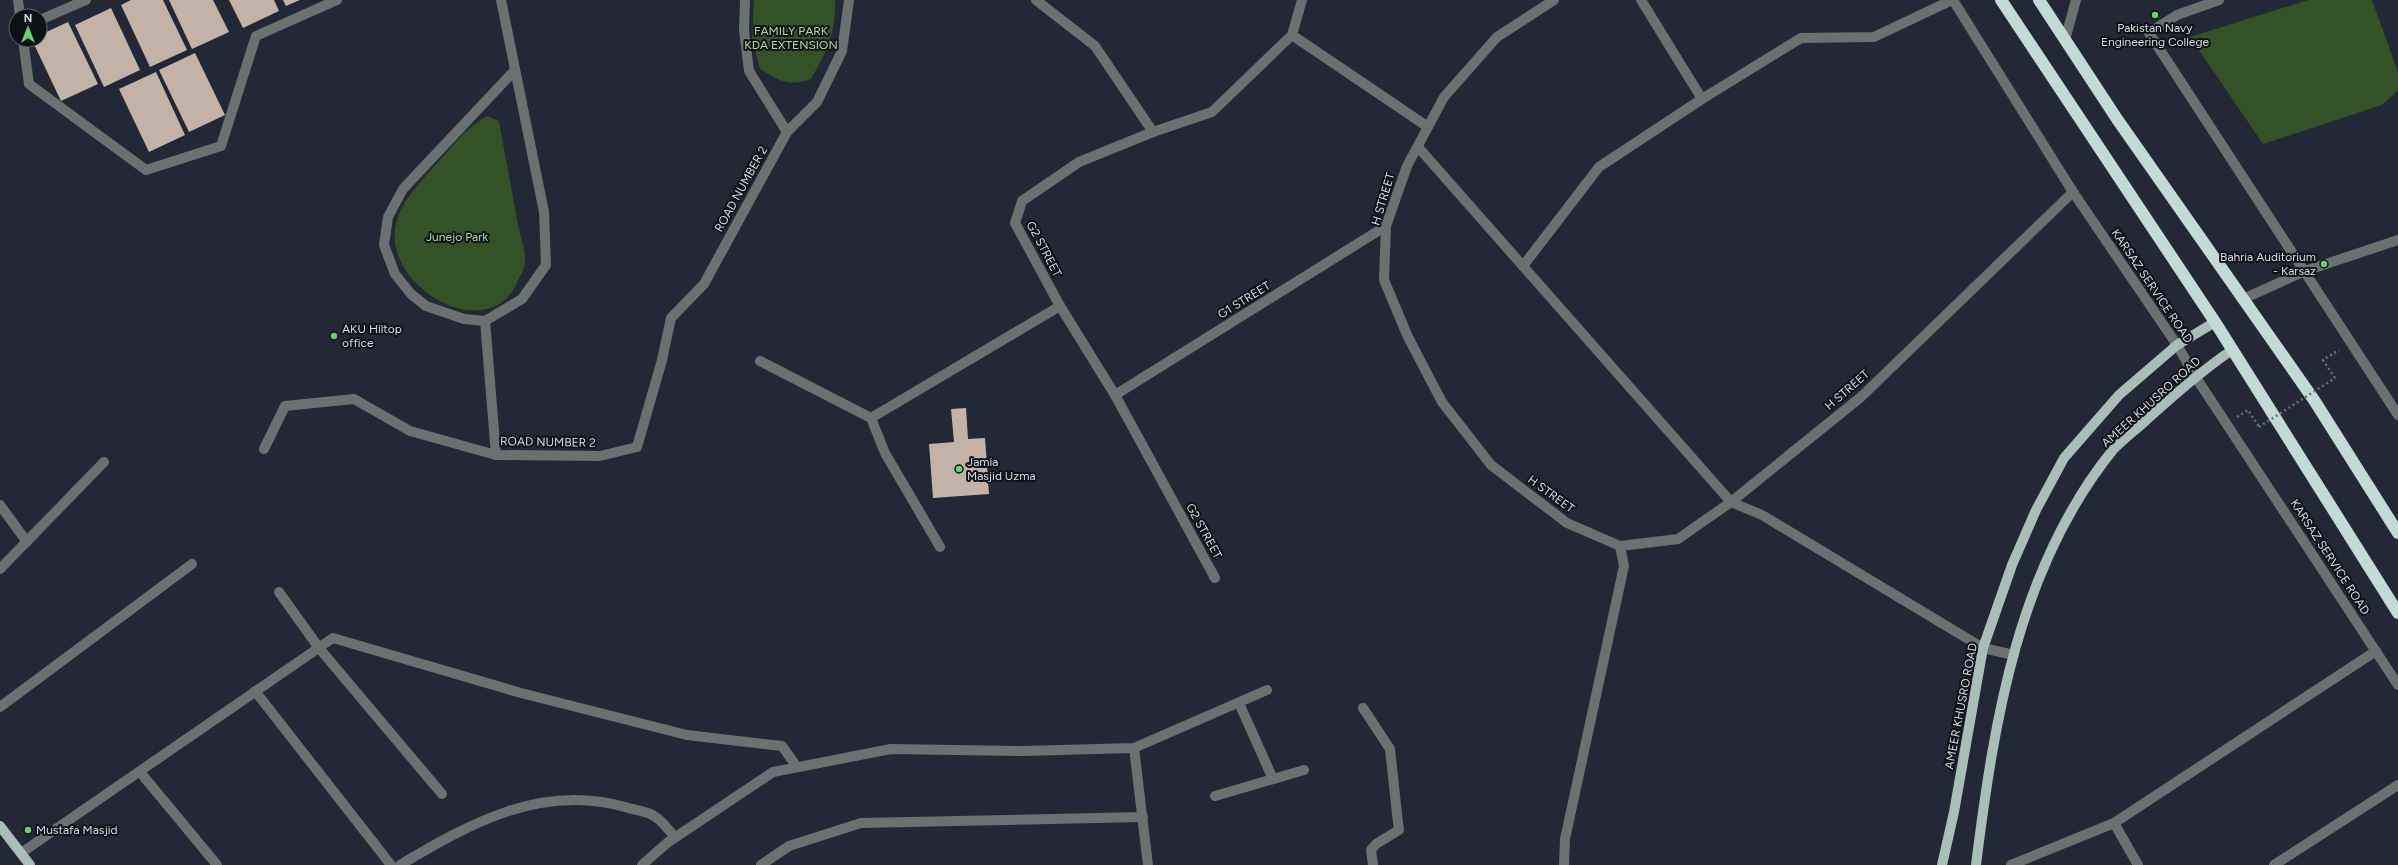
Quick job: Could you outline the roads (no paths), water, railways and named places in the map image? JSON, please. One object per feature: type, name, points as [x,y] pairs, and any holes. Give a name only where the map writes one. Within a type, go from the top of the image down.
[{"type":"highway","points":[[2001,0],[2215,322],[2398,613]]},
{"type":"highway","points":[[2039,0],[2117,119],[2314,400],[2398,533]]},
{"type":"main road","name":"AMEER KHUSRO ROAD","points":[[1942,865],[1954,812],[1983,648],[2012,565],[2036,510],[2064,458],[2119,395],[2177,345],[2215,322]]},
{"type":"main road","name":"AMEER KHUSRO ROAD","points":[[1976,865],[1989,764],[2014,655],[2037,582],[2074,507],[2113,450],[2195,376],[2232,350]]},
{"type":"main road","points":[[0,826],[30,865]]},
{"type":"street","points":[[48,17],[86,0]]},
{"type":"street","points":[[24,48],[29,84],[146,170],[221,146],[256,36],[337,0]]},
{"type":"street","points":[[501,0],[514,71],[525,114],[544,212],[546,265],[522,299],[485,321],[464,319],[426,306],[411,294],[395,274],[384,245],[388,217],[403,189],[514,71]]},
{"type":"street","points":[[746,0],[744,30],[750,71],[787,132]]},
{"type":"street","name":"ROAD NUMBER 2","points":[[264,450],[285,406],[354,399],[410,431],[496,455],[600,456],[636,447],[662,360],[671,318],[704,284],[787,132],[817,102],[842,51],[849,0]]},
{"type":"street","points":[[1036,0],[1095,46],[1153,132]]},
{"type":"street","points":[[1302,0],[1292,35],[1428,127]]},
{"type":"street","name":"H STREET","points":[[1554,0],[1497,37],[1444,98],[1407,166],[1386,226],[1384,280],[1408,337],[1442,402],[1491,466],[1567,523],[1620,546],[1678,539],[1731,502],[1861,397],[2072,192]]},
{"type":"street","points":[[1641,0],[1702,99]]},
{"type":"street","points":[[1523,266],[1598,167],[1702,99],[1801,38],[1874,37],[1953,0]]},
{"type":"street","name":"KARSAZ SERVICE ROAD","points":[[1953,0],[2072,192],[2177,345],[2195,376],[2398,684]]},
{"type":"street","points":[[2065,40],[2076,0]]},
{"type":"street","points":[[2219,0],[2177,15],[2149,33],[2398,416]]},
{"type":"street","name":"G2 STREET","points":[[1215,578],[1115,395],[1060,306],[1015,223],[1022,201],[1080,162],[1153,132],[1212,112],[1292,35]]},
{"type":"street","points":[[1418,147],[1731,502],[1762,514],[1983,648],[2014,655]]},
{"type":"street","name":"G1 STREET","points":[[1115,395],[1386,226]]},
{"type":"street","points":[[2243,299],[2305,271],[2398,240]]},
{"type":"street","points":[[871,418],[1060,306]]},
{"type":"street","points":[[485,321],[496,455]]},
{"type":"street","points":[[760,361],[871,418],[885,453],[940,547]]},
{"type":"street","points":[[0,569],[104,462]]},
{"type":"street","points":[[0,505],[27,542]]},
{"type":"street","points":[[1564,865],[1565,839],[1624,566],[1620,546]]},
{"type":"street","points":[[0,707],[192,564]]},
{"type":"street","points":[[279,592],[319,648],[442,794]]},
{"type":"street","points":[[21,853],[333,638],[521,693],[680,733],[782,746],[797,767]]},
{"type":"street","points":[[2011,865],[2114,822],[2376,651]]},
{"type":"street","points":[[642,865],[675,837],[773,772],[891,749],[1023,751],[1134,748],[1267,690]]},
{"type":"street","points":[[255,691],[391,865]]},
{"type":"street","points":[[1239,702],[1273,779]]},
{"type":"street","points":[[1363,708],[1390,749],[1399,830],[1376,844],[1372,850],[1373,865]]},
{"type":"street","points":[[1134,748],[1148,865]]},
{"type":"street","points":[[1215,796],[1304,770]]},
{"type":"street","points":[[140,772],[217,865]]},
{"type":"street","points":[[2274,865],[2398,785]]},
{"type":"street","points":[[400,865],[451,835],[509,809],[560,801],[605,802],[654,816],[675,837]]},
{"type":"street","points":[[761,865],[789,846],[861,823],[1143,817]]},
{"type":"street","points":[[2114,822],[2138,865]]},
{"type":"place","name":"Pakistan Navy Engineering College","points":[[2155,15]]},
{"type":"place","name":"Bahria Auditorium - Karsaz","points":[[2324,264]]},
{"type":"place","name":"AKU Hiltop office","points":[[334,336]]},
{"type":"place","name":"Jamia Masjid Uzma","points":[[959,469]]},
{"type":"place","name":"Mustafa Masjid","points":[[28,830]]},
{"type":"park label","name":"FAMILY PARK KDA EXTENSION","points":[[791,38]]},
{"type":"park label","name":"Junejo Park","points":[[457,237]]}]
